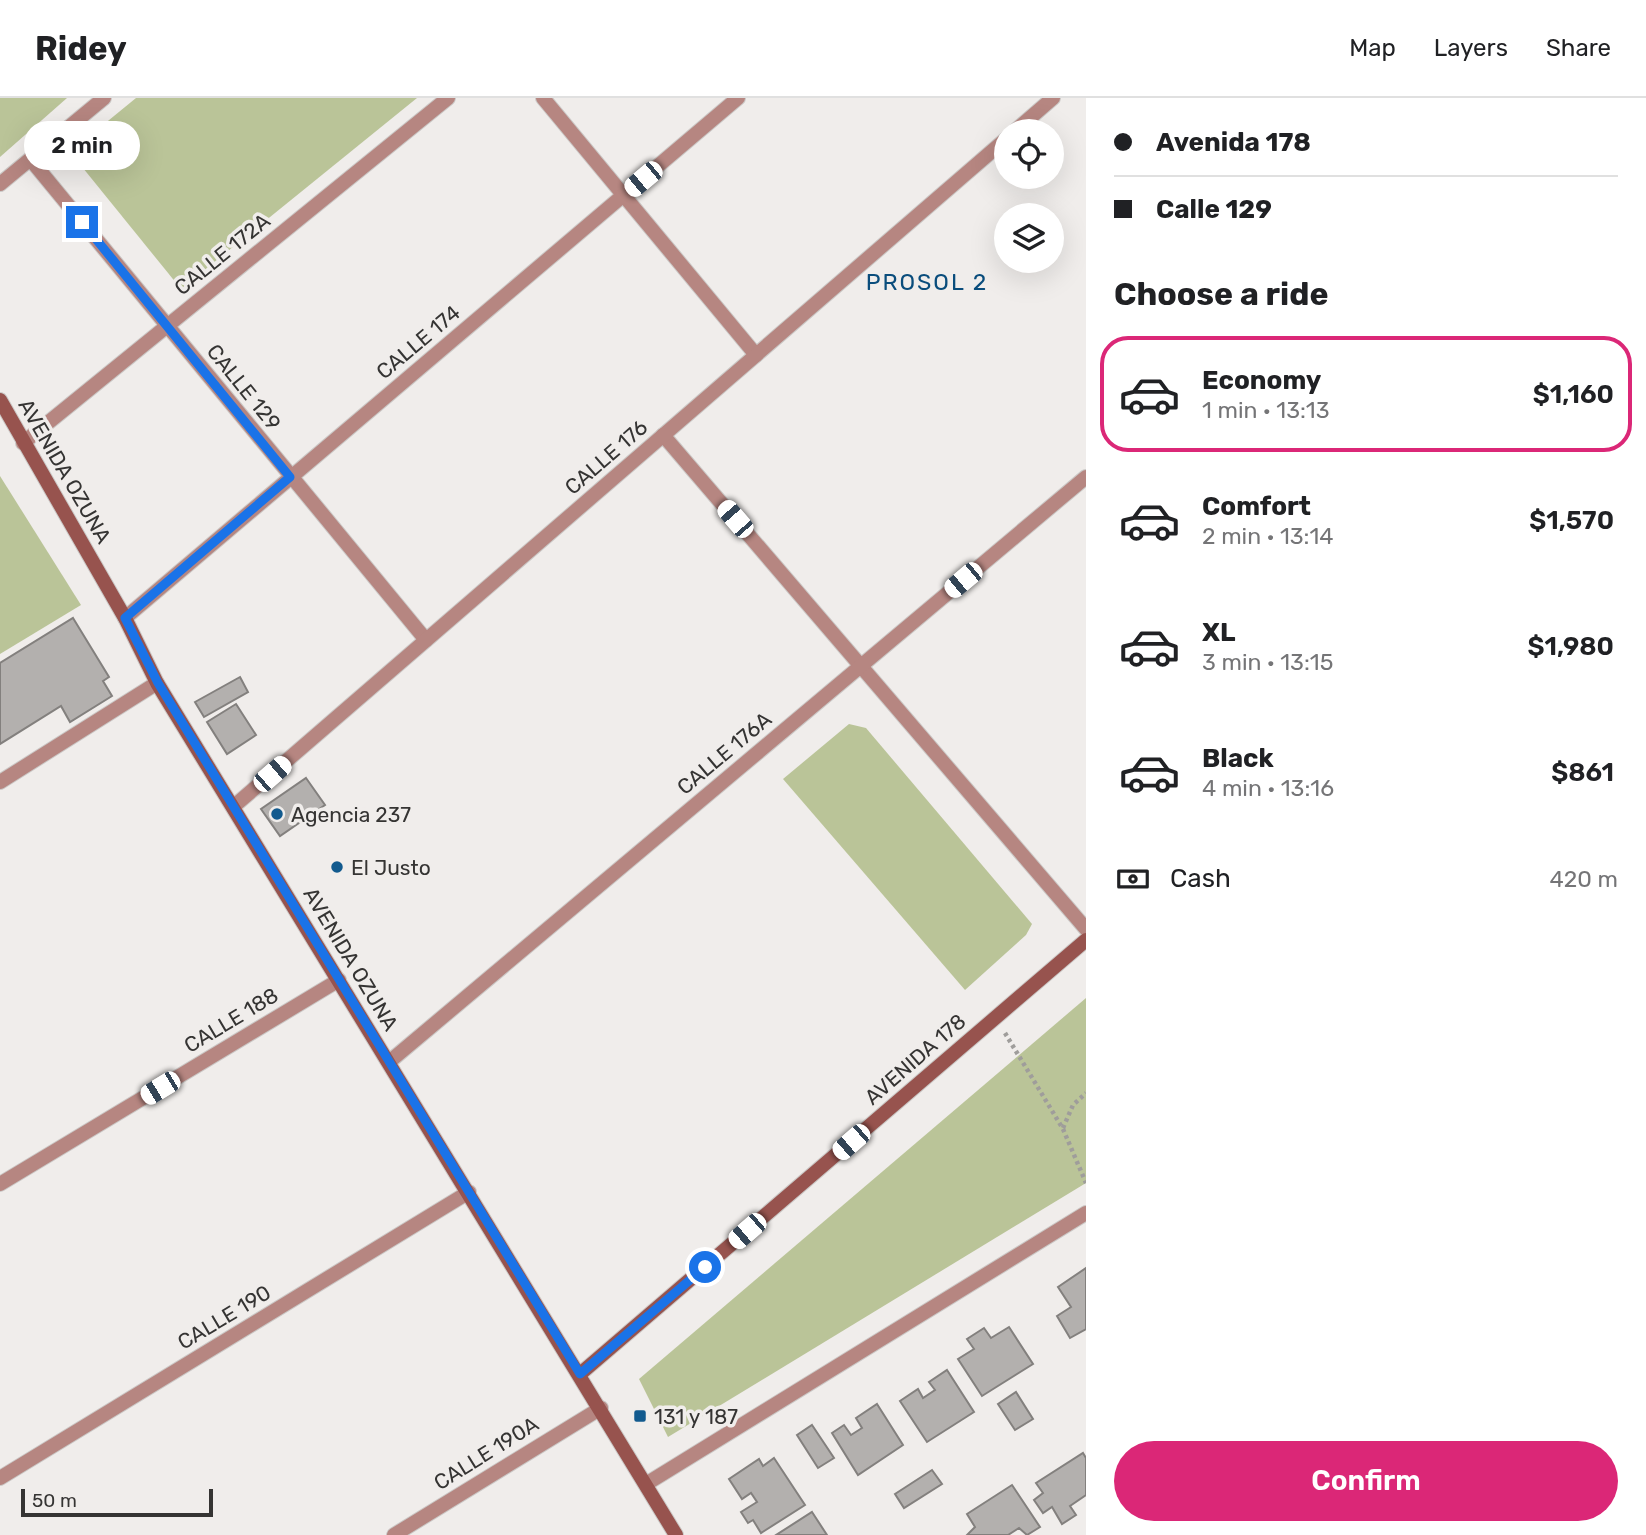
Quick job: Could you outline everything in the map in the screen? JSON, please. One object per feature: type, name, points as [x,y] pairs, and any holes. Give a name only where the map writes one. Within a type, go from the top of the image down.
[{"type":"main road","name":"AVENIDA OZUNA","points":[[1,404],[125,618],[158,683],[470,1192],[676,1535]]},
{"type":"main road","name":"AVENIDA 178","points":[[580,1374],[1086,940]]},
{"type":"street","points":[[0,184],[104,98]]},
{"type":"street","name":"CALLE 172A","points":[[23,443],[448,98]]},
{"type":"street","points":[[543,98],[756,355]]},
{"type":"street","name":"CALLE 174","points":[[125,618],[738,98]]},
{"type":"street","points":[[1029,119],[1053,98]]},
{"type":"street","name":"CALLE 176","points":[[233,807],[994,149]]},
{"type":"street","name":"CALLE 129","points":[[31,160],[426,640]]},
{"type":"street","points":[[663,435],[1086,929]]},
{"type":"street","name":"CALLE 176A","points":[[389,1062],[1086,477]]},
{"type":"street","points":[[0,782],[158,683]]},
{"type":"street","name":"CALLE 188","points":[[1,1181],[339,980]]},
{"type":"street","name":"CALLE 190","points":[[0,1478],[470,1192]]},
{"type":"street","points":[[646,1484],[1086,1213]]},
{"type":"street","name":"CALLE 190A","points":[[394,1535],[601,1408]]},
{"type":"path","points":[[996,1017],[1063,1129],[1086,1183]]},
{"type":"path","points":[[1063,1129],[1073,1105],[1086,1093]]},
{"type":"green space","points":[[0,98],[67,98],[0,157]]},
{"type":"green space","points":[[136,98],[417,98],[181,289],[70,152]]},
{"type":"green space","points":[[0,476],[81,605],[0,654]]},
{"type":"green space","points":[[849,724],[866,728],[1032,924],[1026,935],[965,990],[783,779]]},
{"type":"green space","points":[[1086,998],[1086,1183],[668,1437],[639,1379]]},
{"type":"building","points":[[73,618],[109,677],[103,681],[112,696],[70,722],[61,706],[0,744],[0,663]]},
{"type":"building","points":[[240,677],[248,692],[204,717],[195,702]]},
{"type":"building","points":[[236,704],[256,735],[227,754],[207,722]]},
{"type":"building","points":[[306,778],[325,805],[280,836],[261,809]]},
{"type":"building","points":[[1086,1268],[1086,1329],[1070,1338],[1057,1316],[1071,1307],[1058,1287]]},
{"type":"building","points":[[1009,1327],[1033,1364],[982,1396],[958,1359],[974,1349],[967,1339],[984,1328],[991,1338]]},
{"type":"building","points":[[947,1370],[974,1412],[927,1442],[900,1401],[918,1389],[923,1398],[935,1390],[929,1382]]},
{"type":"building","points":[[1016,1392],[1033,1419],[1015,1430],[998,1404]]},
{"type":"building","points":[[877,1404],[903,1445],[858,1475],[832,1433],[844,1425],[851,1435],[862,1428],[856,1418]]},
{"type":"building","points":[[812,1425],[834,1458],[818,1468],[797,1435]]},
{"type":"building","points":[[1083,1453],[1086,1458],[1086,1495],[1070,1506],[1076,1515],[1062,1524],[1052,1507],[1043,1513],[1034,1500],[1043,1493],[1036,1483]]},
{"type":"building","points":[[774,1458],[805,1505],[761,1533],[753,1520],[748,1523],[741,1512],[757,1502],[751,1493],[742,1499],[729,1479],[759,1459],[763,1466]]},
{"type":"building","points":[[932,1470],[942,1484],[904,1508],[895,1494]]},
{"type":"building","points":[[1012,1485],[1040,1527],[1027,1535],[1019,1528],[1008,1535],[967,1535],[975,1527],[967,1514]]},
{"type":"building","points":[[812,1512],[827,1535],[776,1535]]},
{"type":"place","name":"Agencia 237","points":[[277,814]]},
{"type":"place","name":"El Justo","points":[[337,867]]},
{"type":"place","name":"131 y 187","points":[[640,1416]]},
{"type":"district","name":"PROSOL 2","points":[[927,282]]},
{"type":"route","points":[[82,222],[290,477],[125,618],[158,683],[580,1374],[705,1267]]}]
